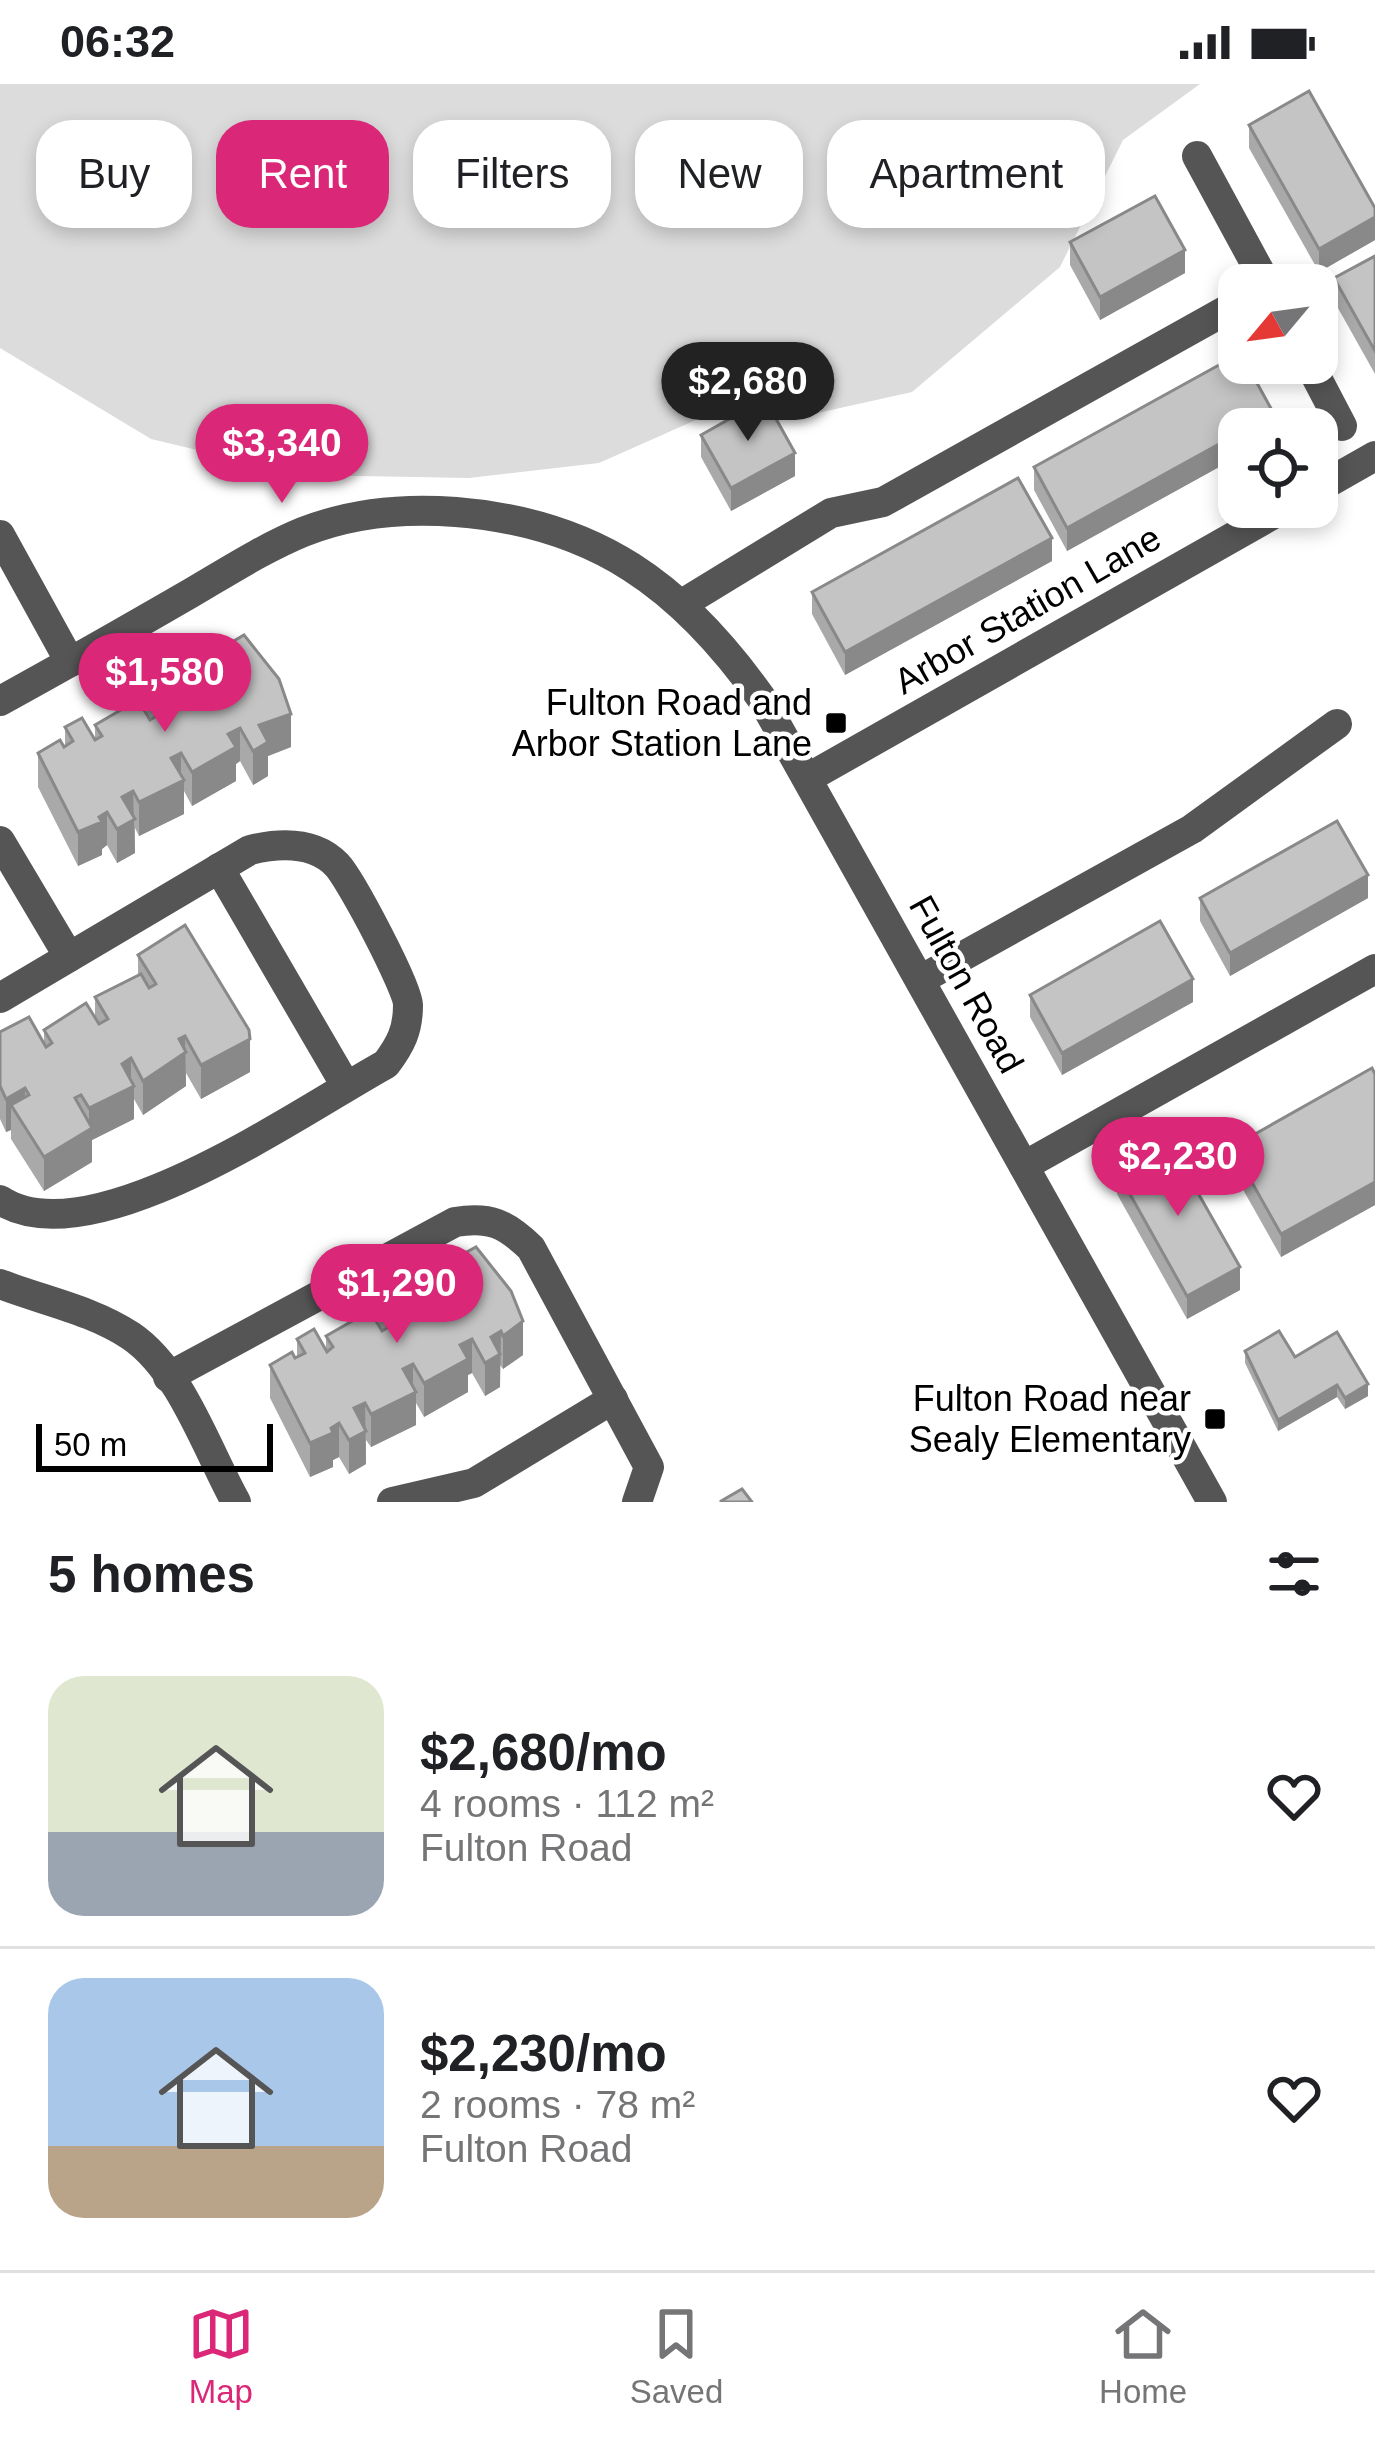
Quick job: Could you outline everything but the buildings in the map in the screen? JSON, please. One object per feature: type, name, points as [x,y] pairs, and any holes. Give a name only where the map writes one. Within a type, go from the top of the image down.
[{"type":"street","points":[[1197,156],[1256,264]]},
{"type":"street","points":[[682,604],[831,514],[883,502],[1218,314]]},
{"type":"street","points":[[1320,384],[1342,426]]},
{"type":"street","points":[[1338,477],[1375,456]]},
{"type":"street","name":"Fulton Road","points":[[0,701],[259,555],[343,520],[389,512],[489,514],[547,526],[602,547],[682,604],[732,656],[808,778],[1212,1502]]},
{"type":"street","name":"Arbor Station Lane","points":[[808,778],[1249,528]]},
{"type":"street","points":[[0,535],[70,662]]},
{"type":"street","points":[[920,980],[1192,829],[1337,724]]},
{"type":"street","points":[[0,841],[69,957]]},
{"type":"street","points":[[0,998],[250,850],[278,844],[310,848],[337,866],[409,999],[405,1039],[386,1064],[170,1185],[108,1209],[61,1214],[10,1207],[0,1200]]},
{"type":"street","points":[[219,868],[346,1086]]},
{"type":"street","points":[[1024,1166],[1375,969]]},
{"type":"street","points":[[168,1377],[454,1222],[480,1218],[507,1225],[531,1248],[649,1467],[637,1502]]},
{"type":"street","points":[[0,1284],[90,1314],[131,1336],[168,1377],[236,1502]]},
{"type":"street","points":[[392,1502],[474,1484],[613,1399]]},
{"type":"shaded area","points":[[0,84],[1200,84],[1123,140],[1105,176],[1105,120],[827,120],[827,228],[1079,228],[1060,267],[912,392],[795,418],[777,384],[599,463],[469,478],[302,475],[151,439],[0,348]]},
{"type":"place","name":"Fulton Road and Arbor Station Lane","points":[[836,723]]},
{"type":"place","name":"Fulton Road near Sealy Elementary","points":[[1215,1419]]}]
